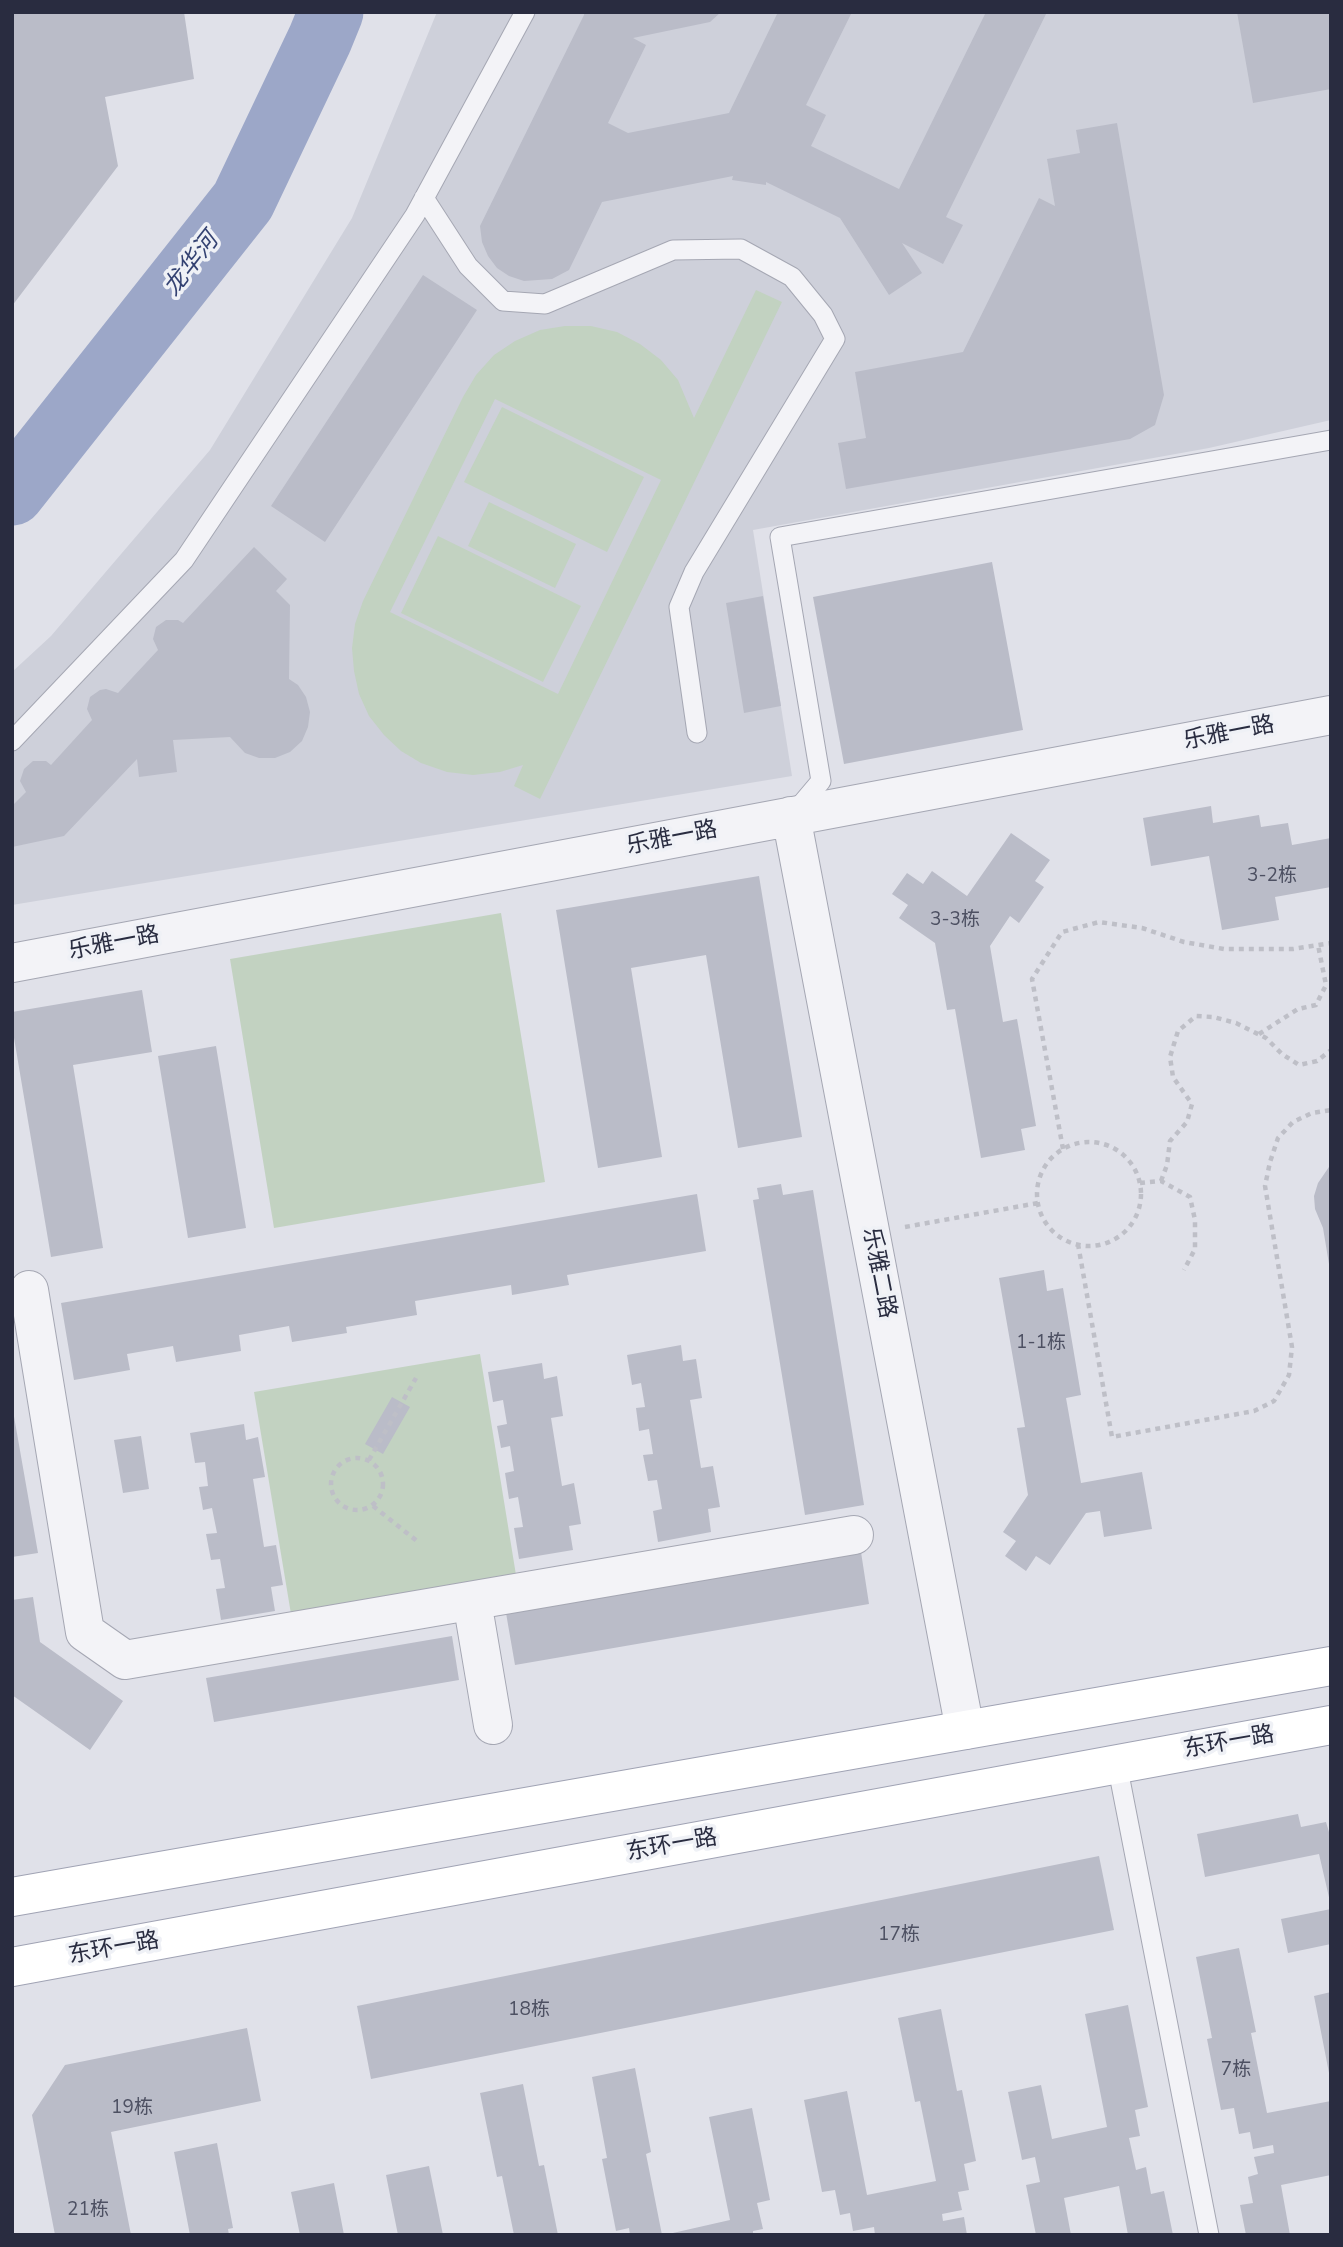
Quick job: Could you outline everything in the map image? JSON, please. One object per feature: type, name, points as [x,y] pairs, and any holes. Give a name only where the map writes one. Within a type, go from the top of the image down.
[{"type":"main road","points":[[12,1897],[1331,1665]]},
{"type":"main road","name":"东环一路","points":[[12,1967],[1331,1725]]},
{"type":"street","name":"乐雅一路","points":[[12,963],[1331,715]]},
{"type":"street","name":"乐雅二路","points":[[791,816],[965,1730]]},
{"type":"street","points":[[29,1290],[85,1632],[125,1660],[854,1535]]},
{"type":"street","points":[[472,1601],[493,1725]]},
{"type":"lane","points":[[12,741],[184,560],[415,215],[525,12]]},
{"type":"lane","points":[[424,198],[468,266],[503,301],[545,304],[673,250],[741,249],[792,277],[823,315],[835,339],[694,572],[679,607],[697,733]]},
{"type":"lane","points":[[791,816],[821,781],[780,537],[1331,440]]},
{"type":"lane","points":[[1117,1764],[1209,2235]]},
{"type":"path","points":[[1063,1149],[1032,979],[1062,932],[1099,922],[1142,928],[1184,942],[1224,949],[1293,949],[1331,943]]},
{"type":"path","points":[[1259,1034],[1298,1009],[1316,1005],[1328,986],[1318,945]]},
{"type":"path","points":[[1161,1181],[1170,1141],[1187,1122],[1192,1104],[1173,1077],[1170,1057],[1178,1031],[1196,1016],[1236,1023],[1259,1034],[1299,1065],[1317,1061],[1331,1050]]},
{"type":"path","points":[[1078,1244],[1112,1437],[1254,1411],[1274,1401],[1289,1375],[1292,1347],[1265,1186],[1278,1139],[1293,1122],[1331,1110]]},
{"type":"path","points":[[1085,1141],[1112,1146],[1133,1164],[1140,1183],[1142,1190],[1137,1217],[1118,1239],[1091,1248],[1064,1241],[1044,1223],[1036,1197],[1041,1171],[1063,1149],[1085,1141]]},
{"type":"path","points":[[1140,1183],[1161,1181],[1190,1197],[1195,1220],[1195,1249],[1184,1270]]},
{"type":"path","points":[[870,1233],[1038,1203]]},
{"type":"path","points":[[369,1460],[416,1378]]},
{"type":"path","points":[[356,1457],[369,1460],[379,1468],[384,1480],[382,1494],[373,1506],[360,1511],[345,1508],[335,1498],[330,1484],[334,1470],[344,1460],[356,1457]]},
{"type":"path","points":[[373,1506],[417,1541]]},
{"type":"shaded area","points":[[437,12],[1331,12],[1331,420],[1209,448],[753,530],[792,776],[12,905],[12,672],[51,636],[210,450],[352,218]]},
{"type":"green space","points":[[756,290],[782,302],[540,799],[514,786],[523,765],[500,772],[473,775],[447,772],[421,763],[401,751],[369,716],[359,694],[352,648],[355,624],[363,601],[476,375],[494,355],[515,341],[540,330],[591,326],[617,332],[640,344],[661,360],[678,380],[694,418]],"holes":[[[495,399],[661,480],[558,694],[390,612]]]},
{"type":"green space","points":[[502,407],[644,477],[607,552],[464,482]]},
{"type":"green space","points":[[489,502],[576,544],[555,588],[468,546]]},
{"type":"green space","points":[[438,536],[581,606],[543,682],[401,613]]},
{"type":"green space","points":[[501,913],[545,1182],[274,1228],[230,959]]},
{"type":"green space","points":[[480,1354],[516,1575],[291,1614],[254,1392]]},
{"type":"building","points":[[12,12],[184,12],[194,79],[105,97],[118,166],[12,306]]},
{"type":"building","points":[[584,12],[721,12],[710,22],[633,38],[646,45],[608,123],[628,133],[729,113],[778,12],[852,12],[806,105],[826,115],[811,146],[899,189],[986,12],[1047,12],[946,217],[963,225],[943,264],[902,243],[922,273],[889,295],[840,218],[766,182],[766,185],[732,180],[733,176],[602,202],[569,270],[552,279],[524,281],[497,268],[482,242],[480,226]]},
{"type":"building","points":[[1237,12],[1331,12],[1331,89],[1253,103]]},
{"type":"building","points":[[1117,123],[1164,395],[1155,425],[1130,439],[846,489],[838,443],[866,438],[855,372],[963,352],[1039,198],[1055,206],[1047,159],[1080,153],[1076,130]]},
{"type":"building","points":[[423,275],[477,310],[325,542],[271,506]]},
{"type":"building","points":[[254,547],[287,579],[276,591],[290,605],[289,679],[298,685],[306,697],[310,712],[302,741],[290,752],[275,758],[259,758],[245,753],[230,737],[173,740],[177,772],[139,777],[137,759],[64,836],[12,847],[12,806],[26,792],[20,781],[24,769],[33,761],[46,761],[51,765],[92,720],[87,709],[90,697],[106,689],[118,693],[158,650],[153,639],[156,627],[166,620],[183,623]]},
{"type":"building","points":[[992,562],[1023,730],[844,764],[813,597]]},
{"type":"building","points":[[763,596],[781,706],[744,713],[726,603]]},
{"type":"building","points":[[1211,806],[1213,823],[1259,815],[1261,827],[1288,823],[1292,845],[1331,838],[1331,887],[1275,897],[1279,920],[1222,930],[1209,856],[1151,866],[1143,818]]},
{"type":"building","points":[[1011,833],[1050,860],[1035,881],[1044,887],[1019,923],[1010,916],[990,946],[1003,1022],[1017,1019],[1036,1126],[1021,1129],[1025,1150],[981,1158],[955,1009],[947,1010],[935,943],[899,918],[908,905],[892,894],[907,873],[923,884],[932,871],[967,896]]},
{"type":"building","points":[[759,876],[802,1137],[738,1148],[706,955],[631,968],[662,1157],[598,1168],[556,910]]},
{"type":"building","points":[[142,990],[152,1052],[73,1065],[103,1248],[51,1257],[12,1026],[12,1012]]},
{"type":"building","points":[[216,1046],[246,1228],[188,1238],[158,1056]]},
{"type":"building","points":[[1331,1164],[1329,1264],[1314,1196],[1318,1183]]},
{"type":"building","points":[[781,1184],[783,1195],[813,1190],[864,1505],[805,1515],[753,1200],[759,1199],[757,1188]]},
{"type":"building","points":[[697,1194],[706,1251],[567,1275],[569,1285],[512,1295],[511,1285],[415,1301],[417,1315],[346,1327],[347,1333],[292,1342],[289,1326],[239,1335],[241,1351],[176,1362],[173,1346],[127,1354],[130,1370],[74,1380],[61,1303]]},
{"type":"building","points":[[1044,1270],[1047,1291],[1063,1288],[1081,1395],[1066,1398],[1081,1483],[1142,1472],[1152,1529],[1104,1537],[1100,1511],[1086,1513],[1050,1565],[1036,1556],[1026,1571],[1005,1556],[1016,1541],[1003,1532],[1028,1495],[1017,1428],[1025,1427],[999,1278]]},
{"type":"building","points":[[681,1345],[683,1361],[696,1359],[702,1398],[690,1400],[701,1468],[713,1466],[720,1507],[708,1509],[711,1532],[658,1542],[653,1511],[662,1509],[657,1480],[648,1481],[643,1455],[653,1454],[649,1429],[639,1431],[636,1408],[645,1407],[641,1383],[632,1385],[627,1355]]},
{"type":"building","points":[[542,1363],[544,1379],[557,1376],[563,1416],[551,1418],[562,1486],[574,1483],[581,1524],[569,1526],[573,1550],[519,1559],[514,1528],[523,1527],[518,1497],[509,1499],[505,1473],[514,1471],[510,1446],[501,1448],[497,1426],[507,1424],[503,1400],[493,1402],[488,1372]]},
{"type":"building","points":[[392,1397],[410,1407],[383,1454],[365,1444]]},
{"type":"building","points":[[12,1405],[38,1553],[12,1557]]},
{"type":"building","points":[[244,1424],[246,1440],[258,1437],[265,1477],[253,1479],[264,1547],[276,1545],[283,1585],[271,1587],[275,1611],[221,1620],[216,1589],[225,1588],[220,1559],[211,1560],[206,1534],[217,1533],[212,1508],[203,1510],[199,1487],[208,1486],[205,1462],[195,1463],[190,1433]]},
{"type":"building","points":[[141,1436],[149,1489],[123,1493],[114,1440]]},
{"type":"building","points":[[861,1552],[869,1604],[515,1665],[506,1613]]},
{"type":"building","points":[[33,1597],[40,1642],[123,1701],[90,1750],[12,1695],[12,1600]]},
{"type":"building","points":[[452,1636],[459,1680],[214,1722],[206,1678]]},
{"type":"building","points":[[1298,1814],[1301,1827],[1326,1822],[1329,1832],[1331,1831],[1331,1906],[1319,1854],[1205,1877],[1197,1834]]},
{"type":"building","points":[[1099,1856],[1114,1930],[371,2079],[357,2006]]},
{"type":"building","points":[[1331,1909],[1331,1944],[1288,1953],[1281,1919]]},
{"type":"building","points":[[1239,1948],[1256,2032],[1251,2033],[1267,2113],[1331,2101],[1331,2175],[1281,2185],[1290,2235],[1246,2235],[1240,2205],[1253,2203],[1248,2177],[1258,2174],[1254,2157],[1274,2153],[1273,2145],[1253,2149],[1250,2132],[1239,2134],[1234,2108],[1221,2110],[1207,2039],[1212,2038],[1196,1957]]},
{"type":"building","points":[[1331,1992],[1331,2073],[1329,2073],[1314,1996]]},
{"type":"building","points":[[1128,2005],[1148,2107],[1135,2110],[1140,2136],[1129,2138],[1136,2170],[1146,2167],[1151,2194],[1164,2191],[1173,2235],[1128,2235],[1119,2186],[1064,2198],[1071,2235],[1036,2235],[1026,2185],[1040,2182],[1035,2157],[1022,2160],[1008,2092],[1041,2085],[1052,2139],[1107,2127],[1085,2014]]},
{"type":"building","points":[[941,2009],[957,2091],[962,2090],[976,2161],[964,2164],[969,2190],[958,2192],[962,2210],[942,2214],[943,2221],[964,2217],[967,2235],[875,2235],[874,2227],[853,2231],[850,2213],[840,2215],[835,2190],[822,2192],[804,2100],[847,2091],[867,2195],[936,2181],[920,2101],[915,2102],[898,2018]]},
{"type":"building","points":[[247,2028],[261,2101],[111,2132],[131,2235],[55,2235],[32,2115],[65,2065]]},
{"type":"building","points":[[635,2068],[651,2152],[646,2154],[662,2235],[630,2235],[629,2228],[616,2231],[602,2159],[607,2158],[592,2077]]},
{"type":"building","points":[[523,2084],[539,2166],[544,2165],[558,2235],[514,2235],[502,2176],[497,2177],[480,2093]]},
{"type":"building","points":[[752,2108],[770,2200],[757,2203],[763,2229],[753,2231],[753,2235],[664,2235],[730,2220],[709,2117]]},
{"type":"building","points":[[217,2143],[233,2228],[228,2229],[229,2235],[190,2235],[174,2152]]},
{"type":"building","points":[[429,2166],[443,2235],[398,2235],[386,2175]]},
{"type":"building","points":[[334,2183],[344,2235],[300,2235],[291,2192]]},
{"type":"waterway","name":"龙华河","points":[[12,493],[243,201],[331,12]]}]
